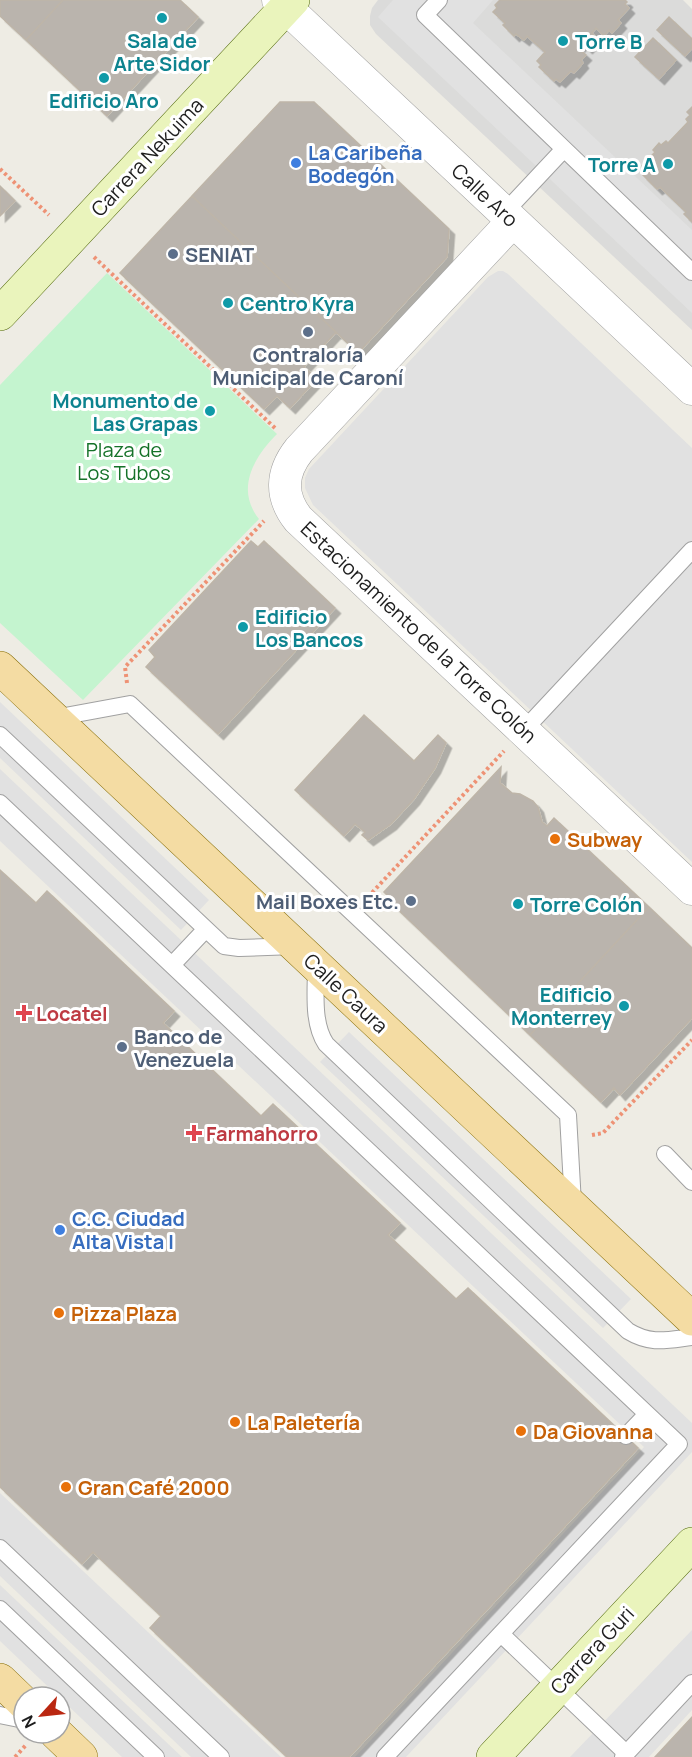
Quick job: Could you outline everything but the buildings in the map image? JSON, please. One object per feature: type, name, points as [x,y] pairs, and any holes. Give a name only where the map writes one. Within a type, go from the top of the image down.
[{"type":"main road","name":"Calle Caura","points":[[0,668],[692,1319]]},
{"type":"main road","points":[[0,1680],[12,1692]]},
{"type":"main road","points":[[68,1745],[81,1757]]},
{"type":"street","name":"Calle Aro","points":[[286,2],[692,389]]},
{"type":"street","name":"Carrera Nekuima","points":[[0,314],[286,2]]},
{"type":"street","name":"Estacionamiento de la Torre Colón","points":[[509,217],[299,450],[289,464],[285,492],[292,511],[692,889]]},
{"type":"street","name":"Carrera Guri","points":[[493,1757],[692,1544]]},
{"type":"lane","points":[[439,0],[425,15],[692,272]]},
{"type":"lane","points":[[509,217],[564,149]]},
{"type":"lane","points":[[523,731],[692,550]]},
{"type":"lane","points":[[54,718],[130,704],[568,1115],[573,1208]]},
{"type":"lane","points":[[0,735],[224,946],[306,955],[317,1024],[326,1044],[628,1331],[639,1338],[651,1341],[692,1337]]},
{"type":"lane","points":[[0,803],[679,1444],[386,1757]]},
{"type":"lane","points":[[172,965],[205,930]]},
{"type":"lane","points":[[665,1154],[692,1182]]},
{"type":"lane","points":[[626,1436],[647,1414]]},
{"type":"lane","points":[[0,1548],[221,1757]]},
{"type":"lane","points":[[0,1609],[156,1757]]},
{"type":"lane","points":[[501,1634],[624,1755],[692,1683]]},
{"type":"path","points":[[0,169],[299,450]]},
{"type":"path","points":[[130,704],[125,667],[267,518],[292,511]]},
{"type":"path","points":[[353,913],[523,731]]},
{"type":"path","points":[[570,1137],[603,1133],[692,1040]]},
{"type":"shaded area","points":[[378,0],[683,0],[692,9],[692,330],[376,34],[370,25],[370,16]]},
{"type":"shaded area","points":[[393,0],[493,0],[473,23],[692,230],[692,313],[378,17]]},
{"type":"shaded area","points":[[498,271],[508,274],[692,448],[692,862],[313,505],[305,488],[305,478],[309,469],[488,277]]},
{"type":"shaded area","points":[[0,702],[209,900],[181,930],[0,758]]},
{"type":"shaded area","points":[[0,769],[692,1423],[692,1452],[406,1757],[355,1757],[644,1447],[0,841]]},
{"type":"shaded area","points":[[349,1032],[631,1299],[603,1328],[320,1062]]},
{"type":"shaded area","points":[[0,1493],[281,1757],[191,1757],[0,1576]]},
{"type":"shaded area","points":[[0,1585],[182,1757],[122,1757],[72,1709],[72,1685],[46,1685],[0,1641]]},
{"type":"shaded area","points":[[692,1630],[692,1710],[649,1757],[570,1757]]},
{"type":"green space","name":"Plaza de Los Tubos","points":[[107,273],[277,434],[261,453],[250,474],[248,496],[259,519],[83,700],[0,623],[0,385]]},
{"type":"place","name":"Sala de Arte Sidor","points":[[162,18]]},
{"type":"place","name":"Torre B","points":[[563,41]]},
{"type":"place","name":"Edificio Aro","points":[[104,78]]},
{"type":"place","name":"La Caribeña Bodegón","points":[[296,163]]},
{"type":"place","name":"Torre A","points":[[668,164]]},
{"type":"place","name":"SENIAT","points":[[173,254]]},
{"type":"place","name":"Centro Kyra","points":[[228,303]]},
{"type":"place","name":"Contraloría Municipal de Caroní","points":[[308,332]]},
{"type":"place","name":"Monumento de Las Grapas","points":[[210,411]]},
{"type":"place","name":"Edificio Los Bancos","points":[[243,627]]},
{"type":"place","name":"Subway","points":[[555,839]]},
{"type":"place","name":"Mail Boxes Etc.","points":[[411,901]]},
{"type":"place","name":"Torre Colón","points":[[518,904]]},
{"type":"place","name":"Edificio Monterrey","points":[[624,1006]]},
{"type":"place","name":"Locatel","points":[[24,1013]]},
{"type":"place","name":"Banco de Venezuela","points":[[122,1047]]},
{"type":"place","name":"Farmahorro","points":[[194,1133]]},
{"type":"place","name":"C.C. Ciudad Alta Vista I","points":[[60,1230]]},
{"type":"place","name":"Pizza Plaza","points":[[59,1313]]},
{"type":"place","name":"La Paletería","points":[[235,1422]]},
{"type":"place","name":"Da Giovanna","points":[[521,1431]]},
{"type":"place","name":"Gran Café 2000","points":[[66,1487]]}]
